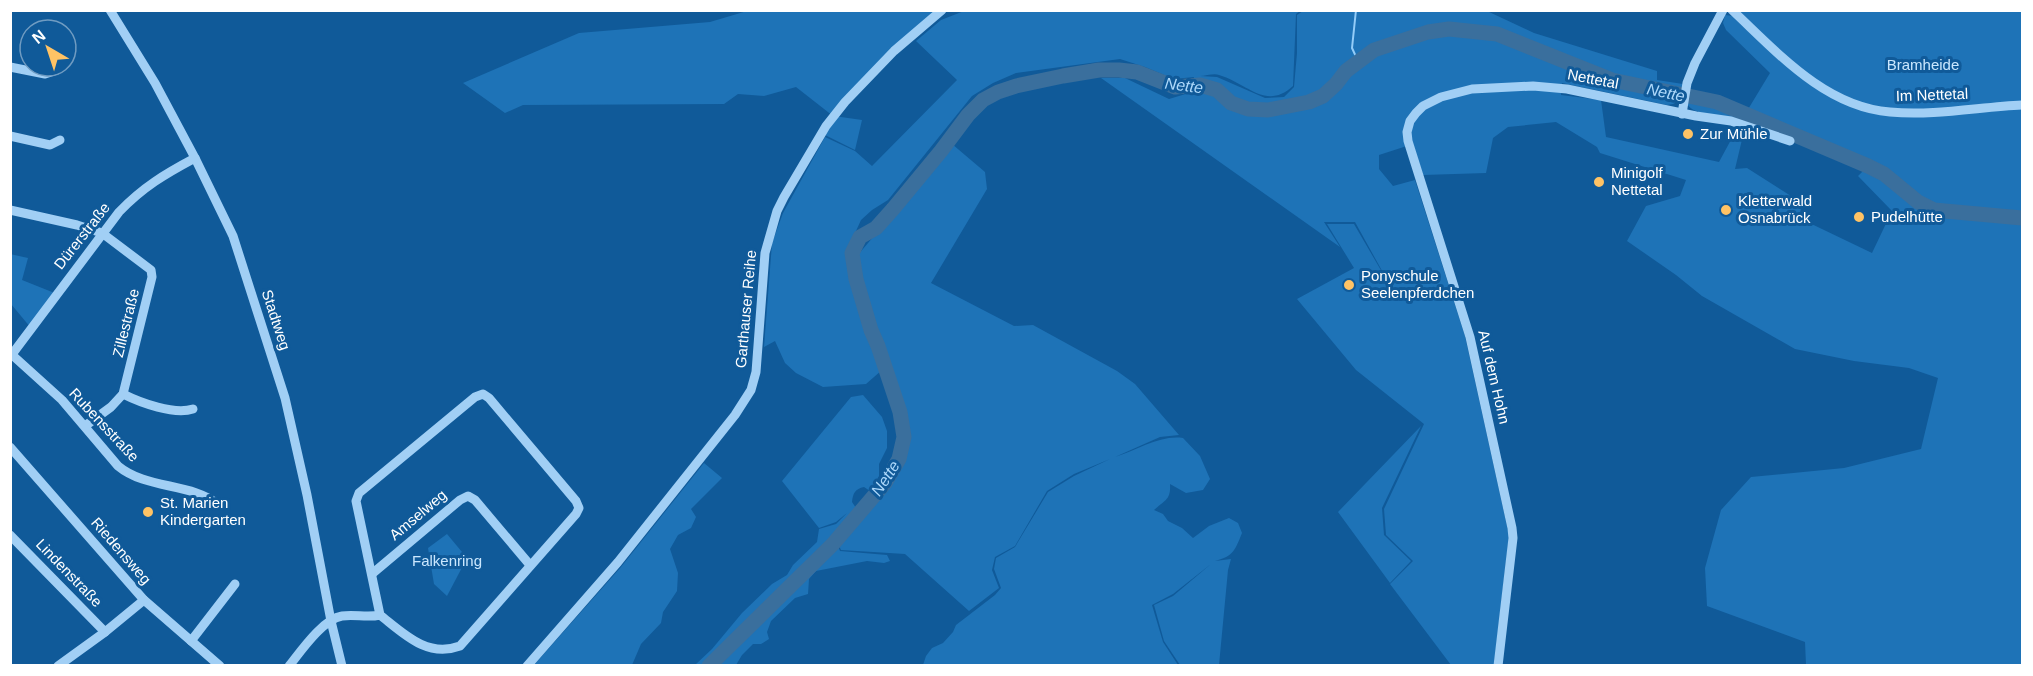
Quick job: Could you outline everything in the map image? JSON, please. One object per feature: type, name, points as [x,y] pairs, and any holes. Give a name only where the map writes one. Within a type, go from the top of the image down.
[{"type":"street","name":"Stadtweg","points":[[110,10],[155,83],[233,236],[278,377],[307,495],[342,666]]},
{"type":"street","name":"Garthauser Reihe","points":[[526,666],[618,562],[748,397],[756,372],[765,253],[784,197],[826,126],[845,102],[894,51],[942,10]]},
{"type":"street","points":[[1682,114],[1686,90],[1695,63],[1723,10]]},
{"type":"street","name":"Im Nettetal","points":[[1732,10],[1813,82],[1833,94],[1867,107],[1893,113],[2022,105]]},
{"type":"street","name":"Nettetal","points":[[1424,106],[1441,98],[1472,89],[1533,86],[1567,89],[1682,114],[1731,121],[1790,141]]},
{"type":"street","name":"Auf dem Hohn","points":[[1424,106],[1410,121],[1407,141],[1470,337],[1513,538],[1498,666]]},
{"type":"street","points":[[10,136],[50,145],[60,140]]},
{"type":"street","name":"Dürerstraße","points":[[11,355],[119,212],[137,193],[158,177],[195,158]]},
{"type":"street","points":[[10,210],[102,233]]},
{"type":"street","name":"Zillestraße","points":[[102,233],[151,270],[152,278],[123,394]]},
{"type":"street","name":"Rubensstraße","points":[[11,355],[54,393],[127,474],[209,497],[219,506]]},
{"type":"street","points":[[85,426],[111,407],[123,394],[135,400],[182,412],[193,409]]},
{"type":"street","points":[[483,394],[489,398],[576,501],[579,508],[467,640],[452,649],[428,649],[381,615],[373,573],[356,501],[359,493],[475,397],[483,394]]},
{"type":"street","name":"Riedensweg","points":[[10,447],[144,600],[220,666]]},
{"type":"street","name":"Amselweg","points":[[373,573],[460,500],[468,496],[475,500],[530,565]]},
{"type":"street","name":"Lindenstraße","points":[[10,535],[105,632]]},
{"type":"street","points":[[191,641],[235,584]]},
{"type":"street","points":[[58,666],[144,600]]},
{"type":"street","points":[[289,666],[331,621],[344,616],[381,615]]},
{"type":"green space","name":"Bramheide","points":[[1737,10],[2022,11],[2022,665],[1806,665],[1805,642],[1707,606],[1705,568],[1721,510],[1751,477],[1844,468],[1921,449],[1938,378],[1909,368],[1854,361],[1795,349],[1702,296],[1627,241],[1646,206],[1680,196],[1686,180],[1600,153],[1597,147],[1556,122],[1508,127],[1493,138],[1486,173],[1423,175],[1413,144],[1379,155],[1379,169],[1393,186],[1415,180],[1465,336],[1509,535],[1494,665],[1451,665],[1390,584],[1413,561],[1386,535],[1384,509],[1424,424],[1356,370],[1297,299],[1354,268],[1327,224],[1354,224],[1396,296],[1355,222],[1324,222],[1340,247],[1101,78],[1125,78],[1169,99],[1189,93],[1194,77],[1174,79],[1120,59],[1016,73],[972,96],[888,200],[861,220],[846,253],[867,332],[882,370],[866,384],[823,387],[796,373],[785,363],[775,341],[764,347],[772,243],[783,213],[825,137],[855,151],[872,166],[957,80],[916,41],[941,20],[964,11],[1300,11],[1296,14],[1293,86],[1283,93],[1265,96],[1219,75],[1200,76],[1217,77],[1265,98],[1284,97],[1294,87],[1297,15],[1303,11],[1487,11],[1534,33],[1657,71],[1657,80],[1683,84],[1681,100],[1667,105],[1562,83],[1561,95],[1601,100],[1606,137],[1719,162],[1739,125],[1745,127],[1735,169],[1747,168],[1802,203],[1799,218],[1872,253],[1892,211],[1858,176],[1868,166],[1881,171],[1871,163],[1747,111],[1770,73],[1726,30],[1723,23],[1725,15],[1733,16]]},
{"type":"green space","points":[[747,11],[942,11],[932,18],[834,116],[862,120],[855,150],[821,133],[833,116],[796,87],[764,96],[738,94],[724,104],[523,105],[505,113],[463,83],[579,33],[710,22]]},
{"type":"green space","points":[[1687,101],[1715,105],[1860,165],[1856,168],[1746,121],[1695,111],[1687,104]]},
{"type":"green space","points":[[952,144],[985,172],[987,189],[931,283],[1014,326],[1033,325],[1117,371],[1135,384],[1179,435],[1160,437],[1115,457],[1157,441],[1174,438],[1183,438],[1200,456],[1210,479],[1203,490],[1186,493],[1170,484],[1168,497],[1154,510],[1163,514],[1168,521],[1182,528],[1193,538],[1209,526],[1229,518],[1238,523],[1242,533],[1235,548],[1226,557],[1215,561],[1231,559],[1219,665],[1180,665],[1164,641],[1154,605],[1173,596],[1211,564],[1173,594],[1152,605],[1163,642],[1178,665],[923,665],[932,648],[943,643],[956,625],[1001,588],[994,569],[996,558],[1015,547],[1048,492],[1074,476],[1110,459],[1074,474],[1047,491],[1015,546],[995,557],[992,570],[999,588],[969,611],[905,554],[841,550],[839,546],[888,487],[902,460],[905,443],[905,423],[856,264],[857,256]]},
{"type":"green space","points":[[10,254],[28,258],[22,280],[57,294],[31,328],[11,304]]},
{"type":"green space","points":[[863,395],[882,417],[887,431],[887,448],[879,464],[879,476],[870,491],[864,487],[858,489],[854,494],[852,502],[856,508],[848,515],[849,518],[838,546],[840,551],[887,555],[890,561],[884,563],[867,561],[816,571],[809,579],[808,594],[795,598],[771,621],[767,632],[769,639],[761,644],[753,644],[736,665],[695,665],[712,649],[742,613],[772,584],[787,575],[793,565],[817,542],[819,529],[836,524],[847,513],[836,522],[819,528],[782,481],[851,397]]},
{"type":"green space","points":[[1421,426],[1382,508],[1384,535],[1411,561],[1390,583],[1338,512]]},
{"type":"green space","points":[[704,463],[722,478],[691,509],[696,517],[691,528],[678,535],[670,549],[678,573],[677,591],[663,612],[661,623],[641,644],[632,665],[534,665],[621,567]]},
{"type":"green space","name":"Falkenring","points":[[447,534],[467,558],[447,596],[434,584],[428,548]]},
{"type":"waterway","points":[[1356,10],[1352,48],[1358,61]]},
{"type":"waterway","name":"Nette","points":[[709,666],[833,544],[885,483],[899,459],[904,437],[900,412],[871,330],[856,279],[852,253],[860,237],[876,228],[893,209],[968,115],[983,100],[998,92],[1063,76],[1099,70],[1119,70],[1137,72],[1175,87],[1200,85],[1217,90],[1231,103],[1248,109],[1268,110],[1309,102],[1323,96],[1346,71],[1374,50],[1428,32],[1449,29],[1497,34],[1612,80],[1717,102],[1868,166],[1884,174],[1918,202],[1934,210],[2022,218]]},
{"type":"place","name":"Zur Mühle","points":[[1688,134]]},
{"type":"place","name":"Minigolf Nettetal","points":[[1599,182]]},
{"type":"place","name":"Kletterwald Osnabrück","points":[[1726,210]]},
{"type":"place","name":"Pudelhütte","points":[[1859,217]]},
{"type":"place","name":"Ponyschule Seelenpferdchen","points":[[1349,285]]},
{"type":"place","name":"St. Marien Kindergarten","points":[[148,512]]}]
